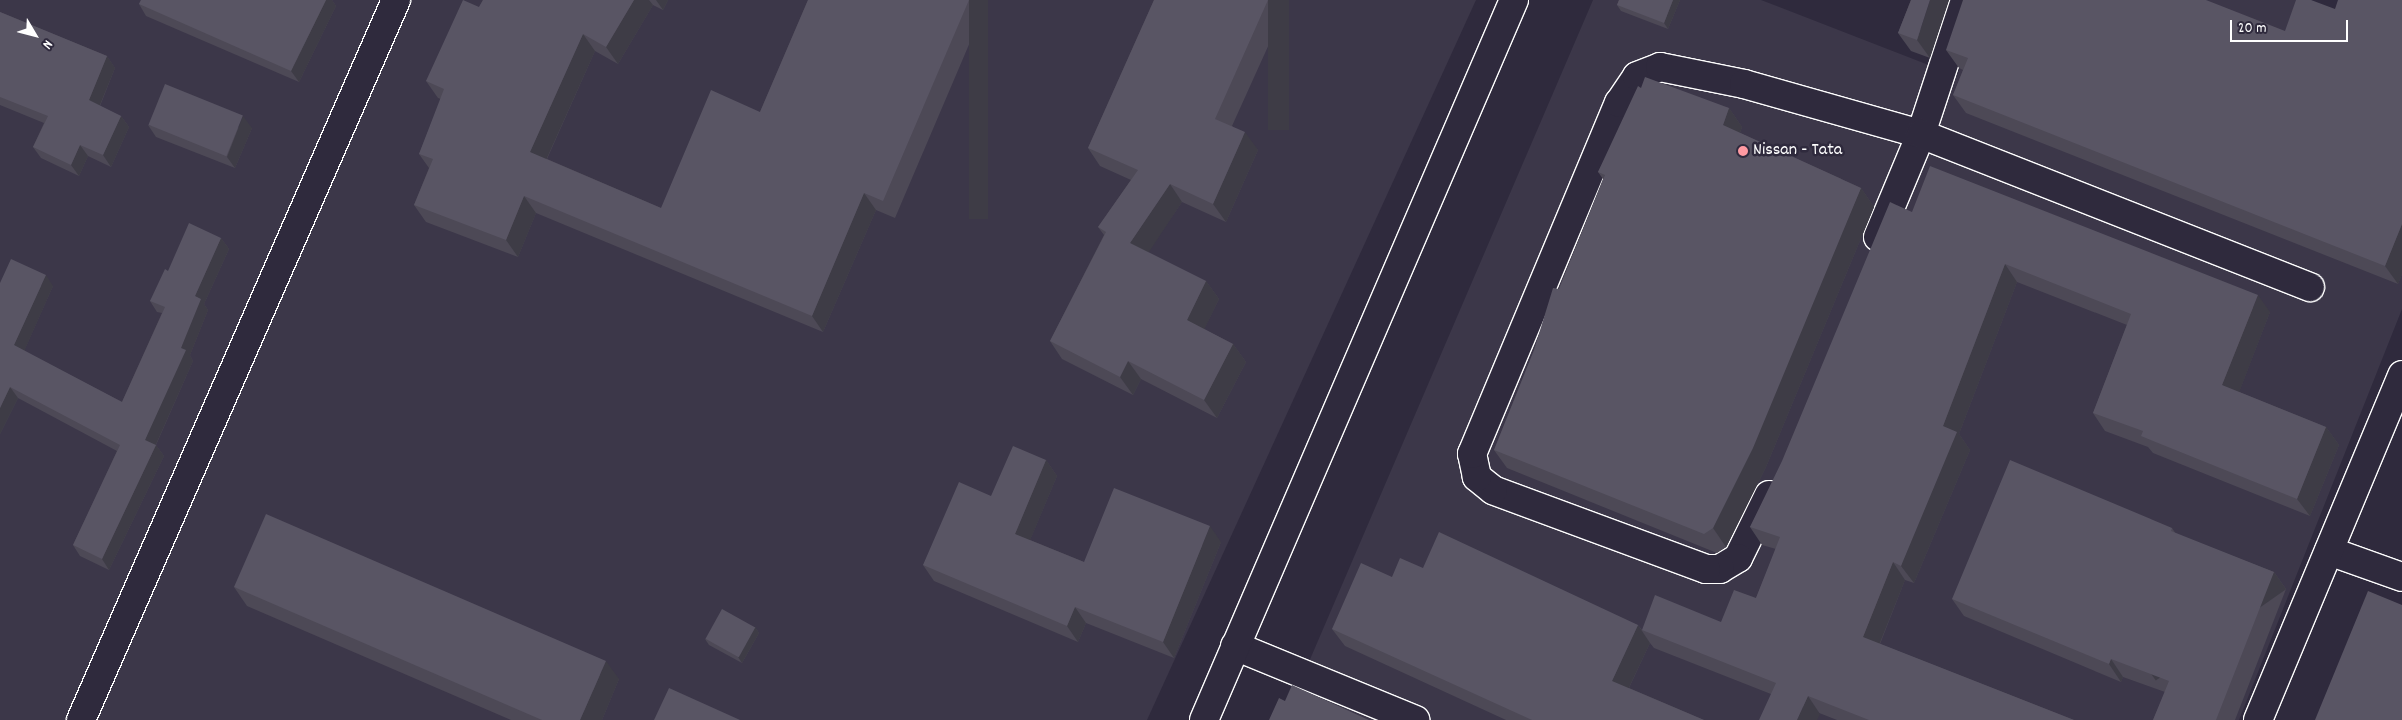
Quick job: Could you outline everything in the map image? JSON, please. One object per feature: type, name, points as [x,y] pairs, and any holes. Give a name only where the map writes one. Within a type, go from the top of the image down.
[{"type":"street","points":[[81,720],[396,0]]},
{"type":"street","points":[[1204,720],[1514,0]]},
{"type":"street","points":[[1868,264],[1921,134],[1965,0]]},
{"type":"street","points":[[1780,473],[1738,558],[1720,569],[1706,569],[1493,490],[1477,477],[1472,454],[1619,103],[1637,76],[1660,67],[1744,84],[1921,134],[2310,287]]},
{"type":"street","points":[[2258,720],[2402,375]]},
{"type":"street","points":[[2329,551],[2402,577]]},
{"type":"street","points":[[1235,646],[1415,720]]},
{"type":"shaded area","points":[[0,0],[1476,0],[1147,720],[0,720]]},
{"type":"shaded area","points":[[1593,0],[1761,0],[1957,76],[1984,0],[2312,0],[2301,33],[2402,71],[2402,309],[2239,720],[1284,720]]},
{"type":"building","points":[[141,0],[326,0],[291,71],[139,4]]},
{"type":"building","points":[[463,0],[479,7],[483,0],[634,0],[606,47],[583,34],[530,152],[661,208],[711,90],[760,112],[808,0],[969,0],[883,201],[864,193],[812,316],[524,196],[506,240],[414,205],[433,159],[419,154],[444,89],[426,81]]},
{"type":"building","points":[[1154,0],[1268,0],[1215,119],[1245,132],[1213,204],[1170,184],[1130,243],[1206,281],[1187,320],[1233,344],[1204,400],[1128,361],[1120,377],[1050,341],[1106,232],[1098,227],[1138,170],[1088,148]]},
{"type":"building","points":[[1619,0],[1673,0],[1664,23],[1617,5]]},
{"type":"building","points":[[1911,0],[1930,0],[1917,40],[1898,33]]},
{"type":"building","points":[[1963,0],[2206,0],[2285,31],[2296,0],[2311,0],[2335,9],[2338,0],[2402,0],[2402,224],[2385,266],[1953,95],[1968,58],[1946,50]]},
{"type":"building","points":[[0,12],[107,56],[89,100],[121,116],[103,155],[80,145],[71,165],[33,147],[48,116],[0,97]]},
{"type":"building","points":[[1645,77],[1729,108],[1723,125],[1861,188],[1753,448],[1713,528],[1704,534],[1494,450],[1534,350],[1553,288],[1559,289],[1605,175],[1598,172],[1638,86],[1641,88]]},
{"type":"building","points":[[165,84],[243,115],[226,156],[149,125]]},
{"type":"building","points":[[1930,166],[2258,295],[2222,385],[2326,427],[2297,499],[2141,436],[2143,431],[2093,413],[2131,314],[2005,264],[1943,426],[1957,432],[1901,566],[1893,562],[1863,637],[2074,720],[1869,720],[1808,696],[1797,720],[1759,720],[1776,683],[1642,630],[1655,595],[1721,622],[1734,590],[1756,598],[1780,537],[1750,527],[1782,461],[1890,202],[1912,212]]},
{"type":"building","points":[[189,223],[221,238],[195,296],[201,299],[181,348],[186,350],[145,440],[156,445],[102,559],[73,545],[120,445],[10,387],[0,408],[0,283],[11,259],[46,275],[14,345],[122,402],[165,307],[150,301],[165,269],[168,271]]},
{"type":"building","points":[[1013,446],[1046,460],[1015,534],[1084,562],[1114,488],[1210,526],[1163,642],[1075,607],[1067,626],[923,565],[959,482],[991,496]]},
{"type":"building","points":[[2010,460],[2172,528],[2171,531],[2274,572],[2216,720],[2153,720],[2169,681],[2111,659],[2109,664],[1952,599]]},
{"type":"building","points":[[266,514],[606,661],[580,720],[542,720],[234,587]]},
{"type":"building","points":[[1439,532],[1638,625],[1612,681],[1704,720],[1532,720],[1332,629],[1361,563],[1392,577],[1400,558],[1423,568]]},
{"type":"building","points":[[2368,591],[2402,605],[2402,720],[2315,720]]},
{"type":"building","points":[[722,609],[755,627],[739,657],[706,639]]},
{"type":"building","points":[[1292,685],[1369,720],[1269,720],[1279,698],[1285,701]]},
{"type":"building","points":[[669,688],[740,720],[654,720]]},
{"type":"place","name":"Nissan - Tata","points":[[1743,151]]}]
